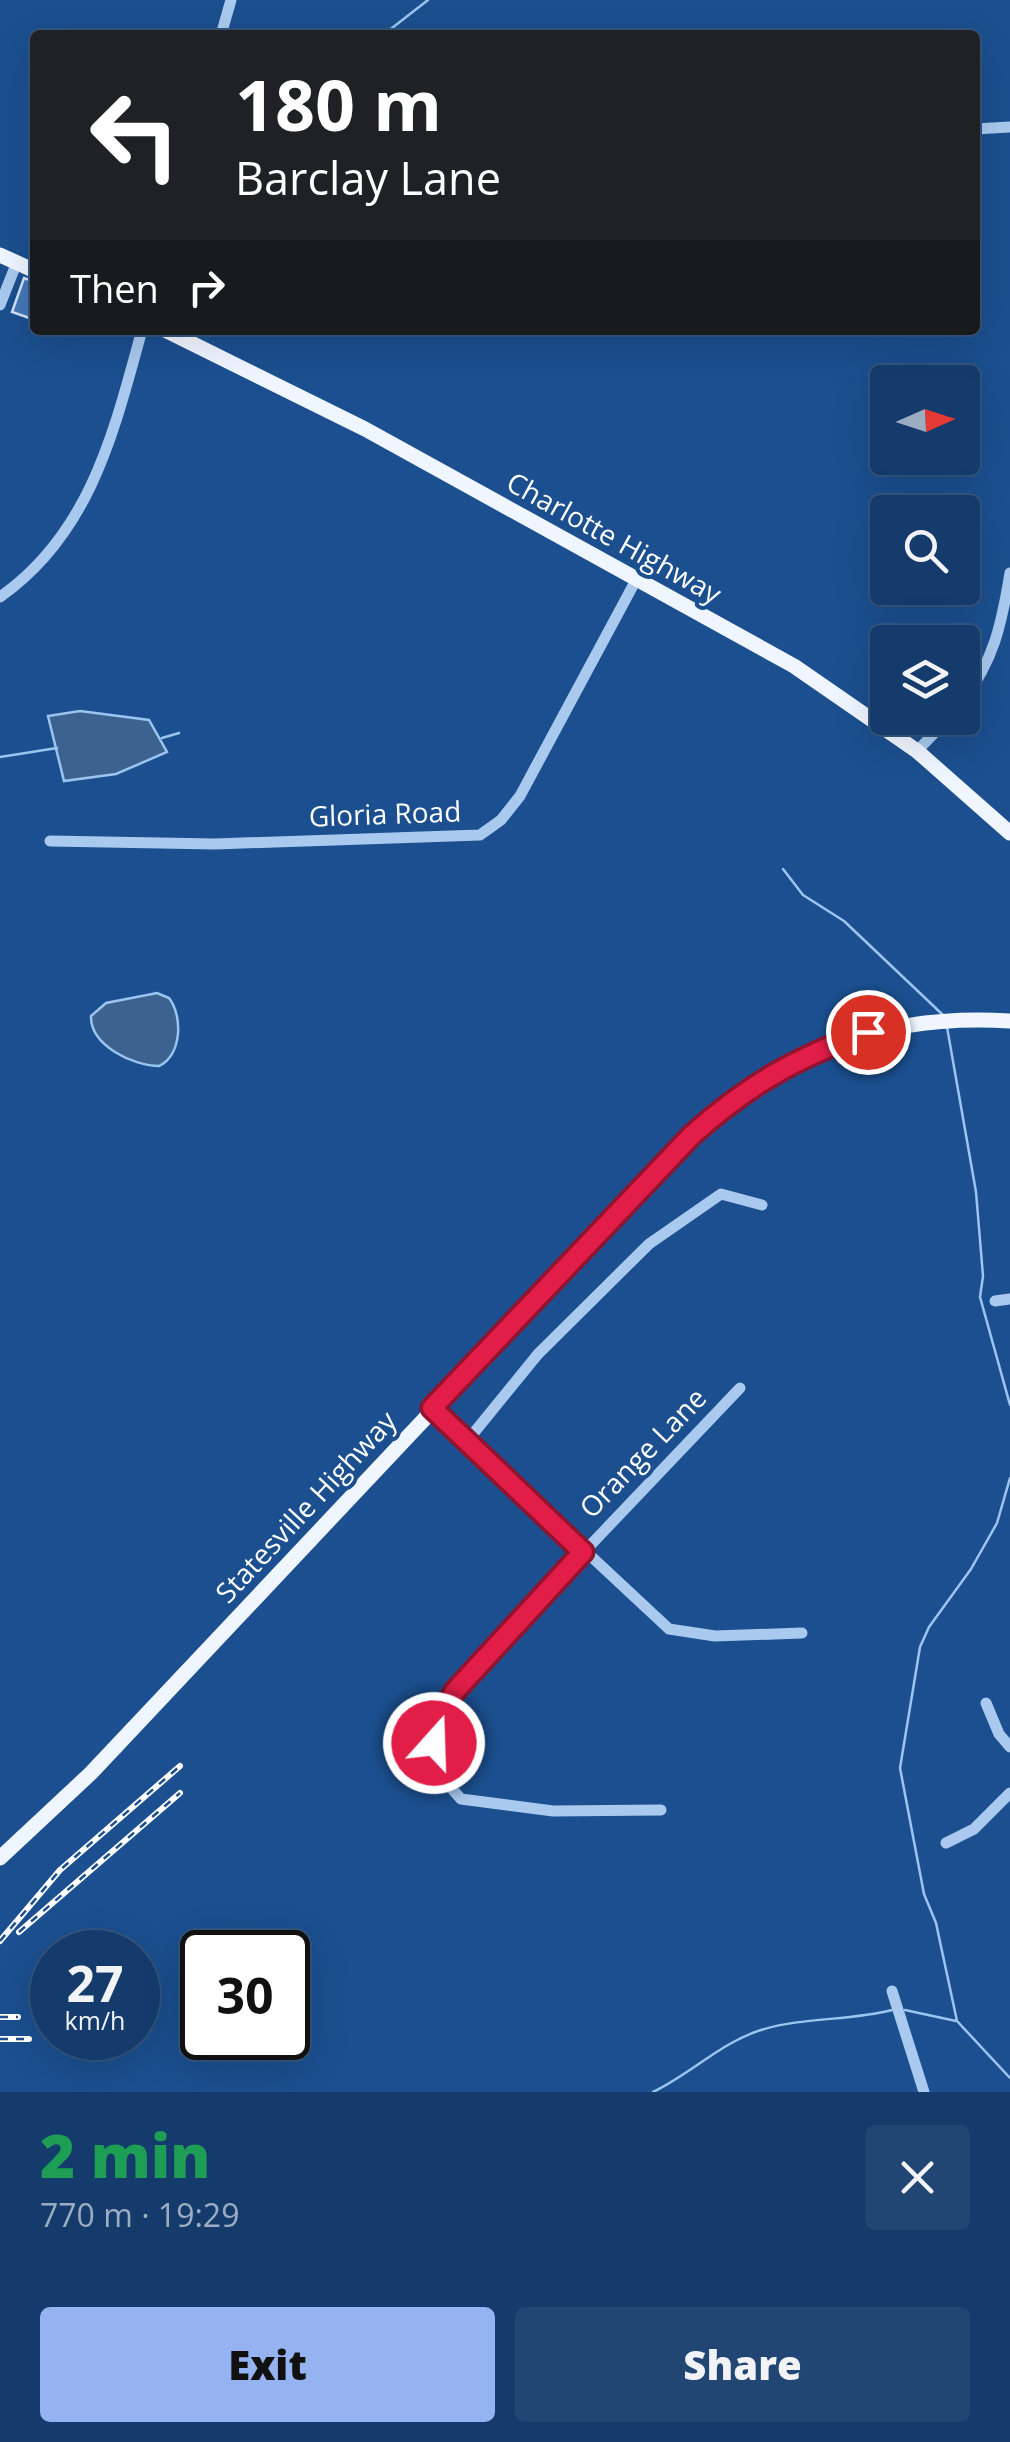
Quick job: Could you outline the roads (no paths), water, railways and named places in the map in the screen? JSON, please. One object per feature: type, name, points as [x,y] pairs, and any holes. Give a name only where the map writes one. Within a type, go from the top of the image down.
[{"type":"main road","points":[[0,256],[30,268]]},
{"type":"main road","name":"Charlotte Highway","points":[[175,335],[365,430],[816,680],[917,751],[1010,833]]},
{"type":"main road","name":"Statesville Highway","points":[[0,1858],[91,1774],[432,1408],[692,1135],[730,1101],[773,1072],[819,1049],[868,1032],[919,1022],[1010,1021]]},
{"type":"street","points":[[222,30],[231,0]]},
{"type":"street","points":[[980,129],[1010,127]]},
{"type":"street","points":[[0,306],[17,262]]},
{"type":"street","points":[[0,598],[42,562],[86,502],[110,444],[141,335]]},
{"type":"street","points":[[980,679],[996,646],[1010,573]]},
{"type":"street","name":"Gloria Road","points":[[50,841],[215,844],[480,835],[501,820],[520,796],[636,580]]},
{"type":"street","points":[[917,751],[933,735]]},
{"type":"street","points":[[468,1440],[538,1354],[648,1244],[721,1194],[762,1205]]},
{"type":"street","points":[[996,1301],[1010,1299]]},
{"type":"street","name":"Orange Lane","points":[[661,1810],[553,1812],[474,1802],[450,1792],[436,1771],[437,1728],[455,1691],[740,1388]]},
{"type":"street","points":[[432,1408],[670,1629],[714,1636],[802,1634]]},
{"type":"street","points":[[986,1703],[999,1734],[1010,1747]]},
{"type":"street","points":[[946,1844],[974,1829],[1010,1793]]},
{"type":"street","points":[[892,1991],[924,2092]]},
{"type":"water","points":[[80,711],[149,720],[167,752],[116,774],[64,781],[48,716]]},
{"type":"water","points":[[157,993],[169,998],[177,1015],[178,1035],[167,1061],[159,1066],[149,1065],[126,1058],[105,1045],[91,1016],[106,1003]]},
{"type":"waterway","points":[[389,30],[428,0]]},
{"type":"waterway","points":[[162,738],[179,733]]},
{"type":"waterway","points":[[0,757],[57,748]]},
{"type":"waterway","points":[[783,869],[803,895],[844,921],[943,1015]]},
{"type":"waterway","points":[[947,1027],[976,1192],[983,1276],[980,1297],[1010,1405]]},
{"type":"waterway","points":[[1010,1478],[997,1523],[920,1647],[900,1768],[924,1894],[936,1923],[957,2021],[1010,2078]]},
{"type":"waterway","points":[[653,2092],[732,2043],[761,2030],[892,2010]]},
{"type":"waterway","points":[[905,2010],[956,2021]]},
{"type":"railway","points":[[0,1941],[60,1870],[180,1766]]},
{"type":"railway","points":[[19,1932],[180,1793]]},
{"type":"railway","points":[[0,2017],[18,2017]]},
{"type":"railway","points":[[0,2039],[29,2039]]}]
